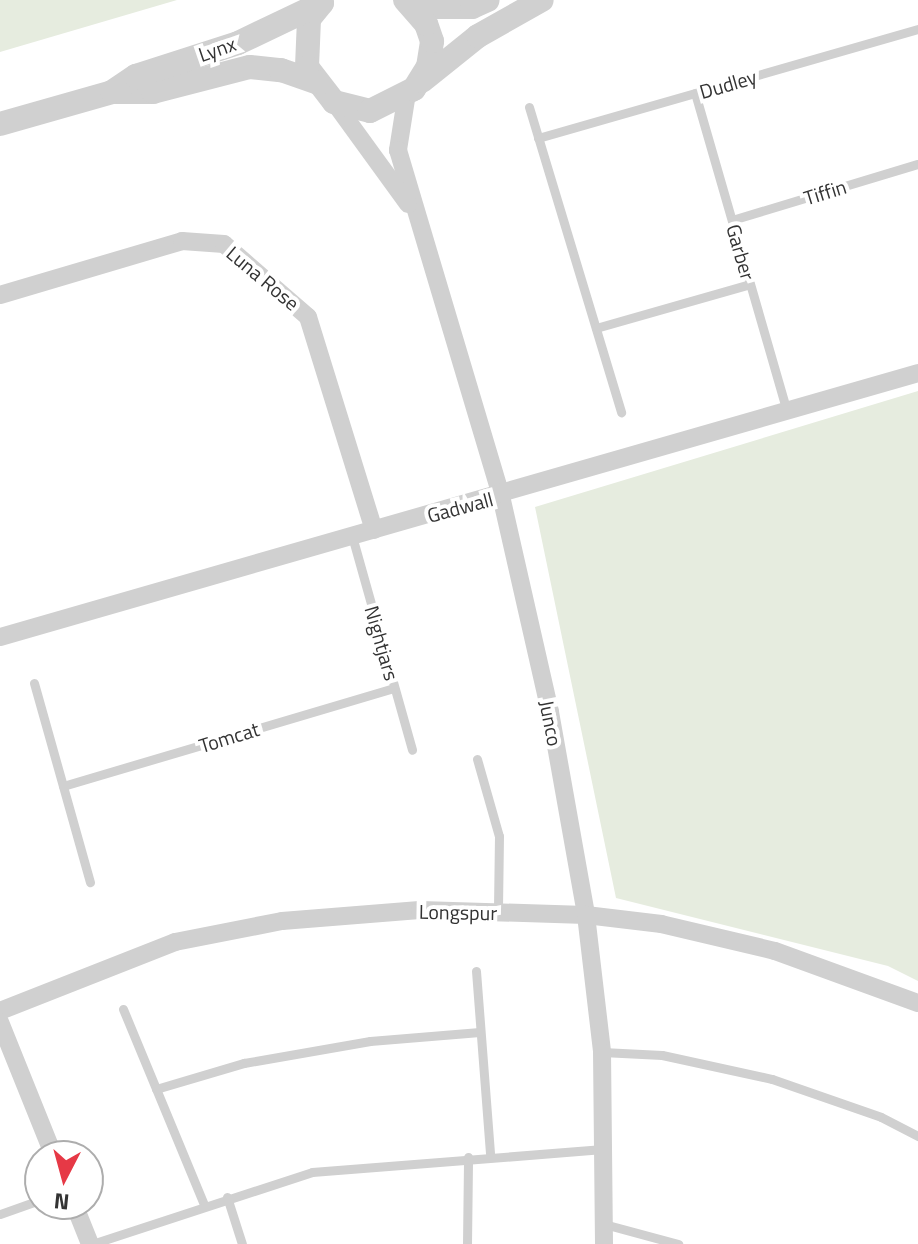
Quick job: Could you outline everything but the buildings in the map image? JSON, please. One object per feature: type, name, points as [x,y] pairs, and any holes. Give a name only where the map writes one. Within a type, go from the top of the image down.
[{"type":"street","points":[[405,0],[426,24],[432,41],[414,87]]},
{"type":"street","points":[[416,0],[434,7],[472,7],[488,0]]},
{"type":"street","points":[[324,2],[309,19],[305,52],[316,82],[334,102],[370,111],[414,87],[478,36],[542,0]]},
{"type":"street","name":"Lynx","points":[[112,92],[136,76],[238,43],[324,2]]},
{"type":"street","name":"Lynx","points":[[0,124],[112,92],[153,92],[250,67],[281,70],[316,82]]},
{"type":"street","name":"Junco","points":[[414,87],[398,150],[501,496],[550,712],[586,915],[602,1052],[604,1244]]},
{"type":"street","name":"Junco","points":[[334,102],[417,216]]},
{"type":"street","name":"Luna Rose","points":[[0,295],[182,241],[224,244],[308,317],[374,530]]},
{"type":"street","name":"Gadwall","points":[[0,637],[501,496],[918,373]]},
{"type":"street","name":"Longspur","points":[[0,1011],[175,942],[282,921],[420,910],[586,915],[661,924],[775,951],[918,1003]]},
{"type":"street","points":[[0,1022],[48,1140]]},
{"type":"street","points":[[81,1220],[91,1244]]},
{"type":"lane","name":"Dudley","points":[[538,138],[918,29]]},
{"type":"lane","name":"Garber","points":[[695,93],[787,411]]},
{"type":"lane","points":[[529,107],[621,412]]},
{"type":"lane","name":"Tiffin","points":[[732,220],[918,164]]},
{"type":"lane","points":[[596,328],[750,284]]},
{"type":"lane","name":"Nightjars","points":[[352,536],[412,750]]},
{"type":"lane","points":[[34,683],[90,882]]},
{"type":"lane","name":"Tomcat","points":[[63,786],[394,688]]},
{"type":"lane","points":[[477,759],[499,836],[498,912]]},
{"type":"lane","points":[[476,971],[490,1155]]},
{"type":"lane","points":[[123,1009],[204,1205]]},
{"type":"lane","points":[[156,1089],[244,1063],[356,1043],[480,1032]]},
{"type":"lane","points":[[602,1052],[662,1055],[772,1079],[881,1117],[918,1136]]},
{"type":"lane","points":[[91,1244],[227,1197],[312,1172],[490,1155],[603,1149]]},
{"type":"lane","points":[[467,1244],[468,1157]]},
{"type":"lane","points":[[227,1197],[242,1244]]},
{"type":"lane","points":[[0,1214],[24,1206]]},
{"type":"lane","points":[[604,1224],[678,1244]]},
{"type":"shaded area","points":[[0,0],[177,0],[0,52]]},
{"type":"shaded area","points":[[918,391],[918,981],[888,966],[616,898],[535,507]]}]
